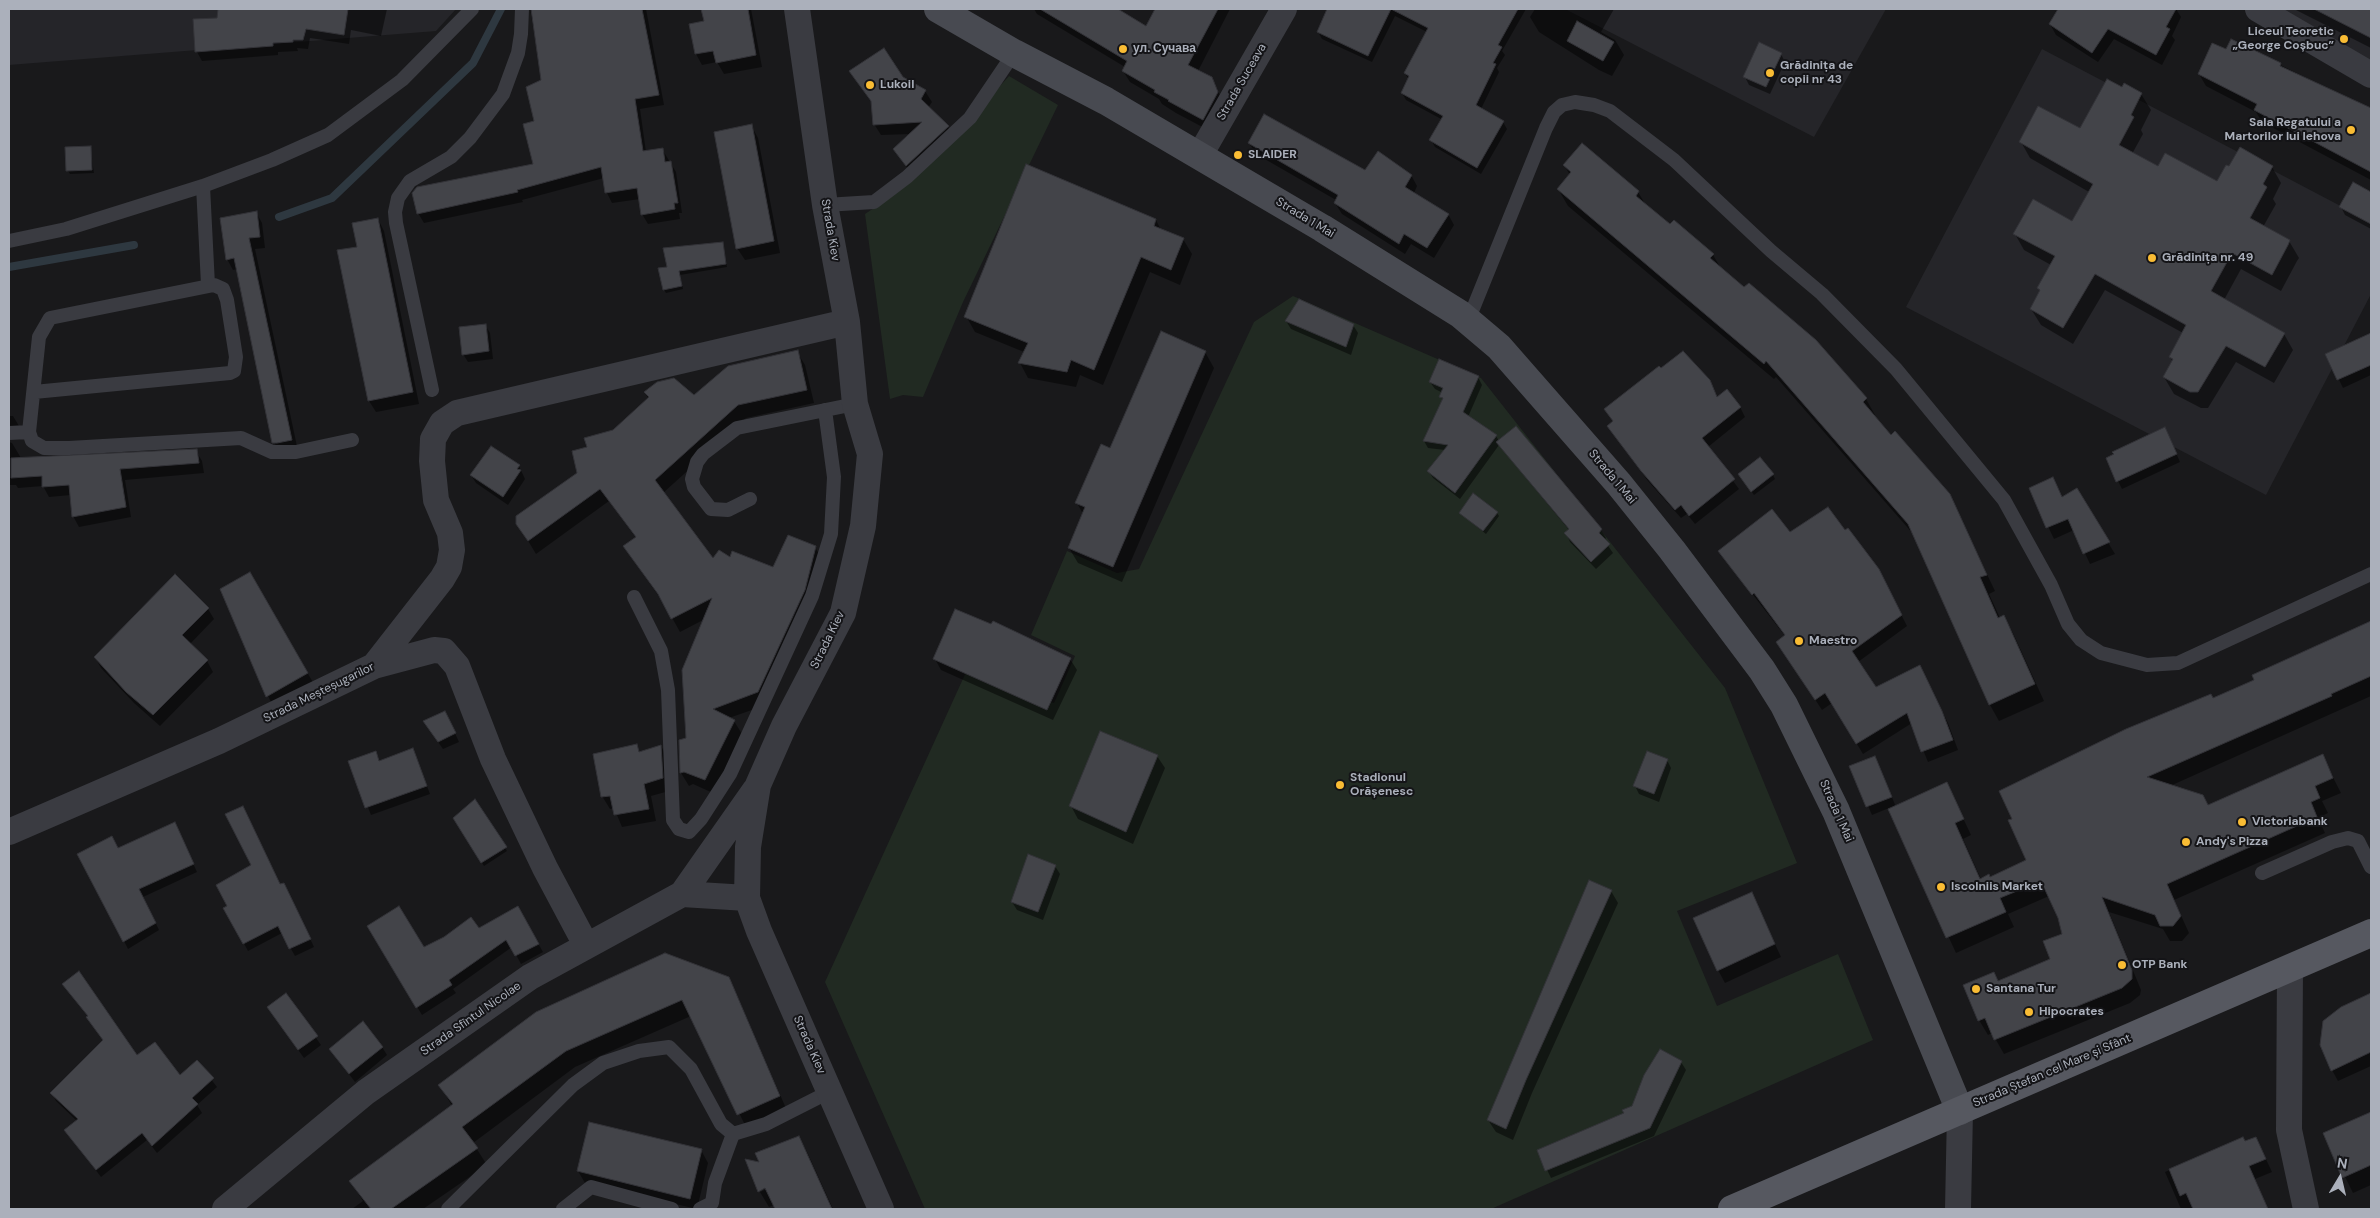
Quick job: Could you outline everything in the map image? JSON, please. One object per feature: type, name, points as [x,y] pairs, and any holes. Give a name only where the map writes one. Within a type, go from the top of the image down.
[{"type":"main road","name":"Strada 1 Mai","points":[[938,9],[1200,155],[1410,281],[1468,321],[1499,347],[1619,484],[1672,550],[1762,670],[1784,704],[1836,810],[1960,1111]]},
{"type":"main road","name":"Strada Ștefan cel Mare și Sfânt","points":[[1732,1209],[2371,933]]},
{"type":"street","name":"Strada Kiev","points":[[797,9],[825,205],[847,322],[856,404],[870,454],[863,526],[843,613],[784,726],[758,785],[748,847],[747,898],[758,931],[881,1209]]},
{"type":"street","name":"Strada Suceava","points":[[1200,155],[1284,9]]},
{"type":"street","points":[[2258,9],[2371,75]]},
{"type":"street","points":[[374,666],[442,579],[449,567],[452,550],[450,532],[436,500],[432,461],[433,439],[442,423],[457,413],[847,322]]},
{"type":"street","name":"Strada Meșteșugarilor","points":[[9,832],[219,742],[374,666],[434,650],[444,652],[451,657],[457,666],[493,759],[545,868],[586,944]]},
{"type":"street","points":[[682,894],[758,785]]},
{"type":"street","points":[[682,894],[747,898]]},
{"type":"street","name":"Strada Sfîntul Nicolae","points":[[225,1209],[366,1092],[530,977],[586,944],[682,894]]},
{"type":"street","points":[[2290,969],[2289,1130],[2306,1209]]},
{"type":"street","name":"Strada 1 Mai","points":[[1958,1209],[1960,1111]]},
{"type":"lane","points":[[9,240],[66,229],[203,186],[272,160],[328,134],[402,80],[472,9]]},
{"type":"lane","points":[[432,390],[396,223],[395,212],[398,198],[410,181],[451,157],[470,138],[502,94],[518,54],[522,9]]},
{"type":"lane","points":[[825,205],[874,202],[907,177],[970,118],[1014,53]]},
{"type":"lane","points":[[1468,321],[1542,137],[1554,112],[1562,105],[1575,102],[1594,105],[1610,111],[1674,160],[1770,250],[1822,294],[1896,369],[2004,500],[2051,585],[2068,624],[2081,640],[2102,653],[2146,665],[2178,663],[2371,574]]},
{"type":"lane","points":[[203,186],[208,285]]},
{"type":"lane","points":[[34,392],[230,373],[234,371],[236,357],[225,293],[218,286],[208,285],[50,318],[39,337],[29,432],[32,441],[44,448],[241,438],[272,452],[296,452],[352,440]]},
{"type":"lane","points":[[750,499],[728,510],[712,509],[694,487],[692,479],[697,462],[703,454],[737,428],[856,404]]},
{"type":"lane","points":[[634,598],[661,651],[668,690],[673,820],[679,829],[689,832],[701,819],[730,774],[812,596],[831,534],[834,477],[825,410]]},
{"type":"lane","points":[[9,433],[29,432]]},
{"type":"lane","points":[[2262,873],[2332,842],[2348,838],[2358,841],[2371,867]]},
{"type":"lane","points":[[448,1209],[573,1085],[603,1063],[639,1051],[669,1046],[691,1069],[720,1124],[733,1134]]},
{"type":"lane","points":[[733,1134],[766,1124],[829,1092]]},
{"type":"lane","points":[[709,1207],[715,1183],[733,1134]]},
{"type":"lane","points":[[563,1209],[591,1187],[672,1209]]},
{"type":"shaded area","points":[[9,9],[456,9],[436,31],[9,65]]},
{"type":"shaded area","name":"Grădinița de copii nr 43","points":[[1565,9],[1886,9],[1814,137]]},
{"type":"shaded area","name":"Liceul Teoretic „George Coșbuc”","points":[[2264,9],[2371,9],[2371,70]]},
{"type":"shaded area","name":"Grădinița nr. 49","points":[[2042,49],[2371,222],[2371,294],[2266,495],[1906,307]]},
{"type":"shaded area","points":[[1009,76],[1058,105],[963,302],[923,397],[903,395],[890,399],[865,214],[874,208],[983,105]]},
{"type":"shaded area","name":"Stadionul Orășenesc","points":[[1293,296],[1481,378],[1725,688],[1797,863],[1677,911],[1717,1006],[1838,954],[1873,1040],[1491,1209],[925,1209],[825,982],[967,670],[1049,707],[1051,702],[1054,703],[1075,656],[1031,635],[1067,551],[1117,573],[1139,569],[1254,322]]},
{"type":"building","points":[[218,9],[348,9],[344,35],[306,29],[303,40],[273,43],[273,46],[195,52],[193,19],[217,18]]},
{"type":"building","points":[[531,9],[642,9],[659,95],[635,99],[643,151],[663,148],[665,162],[671,161],[678,203],[674,203],[675,209],[641,215],[637,188],[605,193],[601,167],[517,190],[518,192],[417,214],[412,193],[417,187],[533,164],[523,124],[534,121],[526,87],[541,80]]},
{"type":"building","points":[[701,9],[748,9],[756,55],[716,63],[713,51],[695,54],[689,24],[704,21]]},
{"type":"building","points":[[1040,9],[1118,9],[1146,26],[1155,9],[1218,9],[1188,65],[1212,77],[1218,92],[1203,120],[1168,101],[1154,92],[1155,90],[1122,71],[1127,61]]},
{"type":"building","points":[[1327,9],[1391,9],[1368,56],[1317,32]]},
{"type":"building","points":[[1391,9],[1518,9],[1498,45],[1502,47],[1493,63],[1496,64],[1476,105],[1504,121],[1477,168],[1429,140],[1443,116],[1401,93],[1409,76],[1404,73],[1428,28]]},
{"type":"building","points":[[2058,9],[2176,9],[2166,27],[2170,29],[2156,55],[2108,29],[2092,53],[2049,24]]},
{"type":"building","points":[[2314,9],[2371,9],[2371,38]]},
{"type":"building","points":[[1577,21],[1614,42],[1603,61],[1567,41]]},
{"type":"building","points":[[2231,39],[2281,63],[2280,66],[2371,108],[2371,172],[2254,110],[2257,104],[2198,74],[2212,43],[2226,49]]},
{"type":"building","points":[[1759,42],[1782,53],[1766,87],[1743,77]]},
{"type":"building","points":[[884,48],[903,77],[926,90],[921,99],[949,126],[906,166],[893,149],[922,122],[873,125],[871,101],[849,71]]},
{"type":"building","points":[[2107,79],[2122,87],[2124,83],[2142,93],[2131,115],[2134,117],[2119,145],[2158,166],[2165,153],[2217,181],[2226,165],[2229,166],[2240,147],[2273,166],[2263,184],[2267,187],[2250,218],[2290,240],[2288,245],[2272,275],[2232,253],[2211,291],[2285,333],[2265,367],[2226,346],[2198,392],[2190,392],[2163,377],[2173,359],[2169,357],[2186,325],[2095,274],[2063,328],[2030,309],[2040,290],[2037,288],[2055,256],[2013,234],[2033,199],[2072,221],[2093,184],[2019,142],[2038,106],[2080,128]]},
{"type":"building","points":[[1264,114],[1365,170],[1378,151],[1412,175],[1405,187],[1449,214],[1427,248],[1404,234],[1399,244],[1334,203],[1338,195],[1248,143]]},
{"type":"building","points":[[752,124],[774,241],[736,249],[714,132]]},
{"type":"building","points":[[1582,143],[1639,191],[1636,196],[1670,224],[1674,220],[1714,254],[1710,258],[1744,287],[1749,283],[1816,340],[1867,398],[1863,402],[1891,435],[1895,431],[1950,494],[1987,575],[1980,577],[1998,618],[2004,615],[2035,684],[1989,705],[1908,524],[1766,361],[1764,364],[1557,189],[1571,172],[1563,165]]},
{"type":"building","points":[[91,146],[92,170],[66,171],[65,147]]},
{"type":"building","points":[[1026,164],[1156,219],[1154,226],[1184,238],[1171,270],[1141,257],[1094,370],[1071,360],[1067,372],[1018,363],[1028,343],[964,317]]},
{"type":"building","points":[[2353,182],[2371,192],[2371,224],[2339,207]]},
{"type":"building","points":[[257,211],[260,237],[249,238],[292,440],[277,443],[272,443],[234,258],[226,260],[220,218]]},
{"type":"building","points":[[378,218],[413,392],[368,401],[337,250],[357,247],[352,223]]},
{"type":"building","points":[[723,242],[726,264],[679,271],[682,286],[663,290],[658,268],[667,267],[663,248]]},
{"type":"building","points":[[1299,299],[1354,324],[1346,347],[1285,321]]},
{"type":"building","points":[[486,324],[489,351],[462,355],[459,327]]},
{"type":"building","points":[[1161,331],[1206,351],[1113,567],[1068,548],[1085,507],[1075,503],[1101,444],[1110,448]]},
{"type":"building","points":[[2371,333],[2371,365],[2337,380],[2325,354]]},
{"type":"building","points":[[798,350],[807,390],[738,405],[655,480],[713,558],[719,550],[730,557],[732,551],[773,567],[788,535],[816,546],[805,590],[758,692],[713,709],[735,720],[705,780],[684,772],[680,773],[679,740],[686,738],[682,670],[712,598],[671,619],[658,594],[623,546],[636,537],[600,489],[528,541],[516,524],[516,516],[577,473],[572,451],[587,447],[584,438],[613,430],[649,397],[644,392],[657,382],[674,378],[694,395],[728,366]]},
{"type":"building","points":[[1683,351],[1710,380],[1717,397],[1727,389],[1741,407],[1702,438],[1735,479],[1689,516],[1681,505],[1675,510],[1641,471],[1607,426],[1613,421],[1604,409],[1659,366],[1661,368]]},
{"type":"building","points":[[1439,359],[1479,376],[1463,412],[1497,435],[1455,493],[1427,471],[1448,445],[1423,441],[1443,398],[1439,397],[1443,388],[1429,382]]},
{"type":"building","points":[[1516,426],[1602,529],[1599,533],[1610,544],[1591,562],[1564,533],[1569,529],[1496,442]]},
{"type":"building","points":[[2165,427],[2177,454],[2116,482],[2106,458],[2114,454],[2112,452]]},
{"type":"building","points":[[491,446],[520,465],[517,469],[521,470],[503,497],[470,475]]},
{"type":"building","points":[[197,449],[199,463],[120,469],[126,507],[72,517],[69,485],[42,487],[42,476],[11,478],[11,458]]},
{"type":"building","points":[[1760,457],[1774,474],[1751,492],[1738,474]]},
{"type":"building","points":[[2053,477],[2062,497],[2077,488],[2110,542],[2083,554],[2068,519],[2046,528],[2029,488]]},
{"type":"building","points":[[1473,493],[1498,512],[1483,531],[1459,513]]},
{"type":"building","points":[[1828,507],[1845,530],[1848,528],[1879,569],[1902,615],[1852,651],[1876,687],[1920,665],[1942,711],[1953,740],[1921,752],[1907,713],[1856,744],[1825,693],[1815,700],[1776,642],[1785,635],[1754,593],[1752,595],[1718,551],[1772,509],[1790,532]]},
{"type":"building","points":[[250,572],[308,673],[266,697],[220,589]]},
{"type":"building","points":[[175,574],[209,608],[182,635],[208,660],[153,715],[126,692],[94,657]]},
{"type":"building","points":[[955,609],[991,624],[993,621],[1071,658],[1047,710],[933,659]]},
{"type":"building","points":[[2371,621],[2371,676],[2331,694],[2332,696],[2147,777],[2203,795],[2208,805],[2323,754],[2333,778],[2315,786],[2320,798],[2311,802],[2317,817],[2167,884],[2181,916],[2173,926],[2160,926],[2155,915],[2102,897],[2132,970],[2132,979],[2122,988],[1994,1040],[1985,1018],[1978,1021],[1963,985],[1994,972],[1998,981],[2050,959],[2043,941],[2062,934],[2058,918],[2041,881],[2000,898],[2006,912],[1946,938],[1888,809],[1947,782],[1964,819],[1955,823],[1980,879],[1989,874],[1990,877],[2026,860],[2008,820],[2012,819],[1999,791],[2126,729],[2211,694],[2213,698],[2254,680],[2252,675]]},
{"type":"building","points":[[445,711],[456,733],[438,742],[423,721]]},
{"type":"building","points":[[1100,731],[1158,755],[1126,832],[1069,806]]},
{"type":"building","points":[[637,744],[639,752],[661,745],[663,778],[644,784],[649,809],[614,815],[610,796],[601,797],[593,754]]},
{"type":"building","points":[[413,748],[427,786],[365,808],[348,761],[376,751],[379,761]]},
{"type":"building","points":[[1647,751],[1668,759],[1654,794],[1633,786]]},
{"type":"building","points":[[1875,756],[1892,797],[1866,807],[1849,766]]},
{"type":"building","points":[[475,799],[507,847],[481,863],[453,818]]},
{"type":"building","points":[[243,806],[280,884],[284,883],[311,939],[289,949],[278,926],[243,944],[223,908],[227,906],[216,885],[251,865],[225,814]]},
{"type":"building","points":[[175,822],[194,864],[139,889],[156,923],[123,942],[77,854],[112,836],[118,848]]},
{"type":"building","points":[[1028,854],[1056,865],[1038,912],[1011,902]]},
{"type":"building","points":[[1589,880],[1612,890],[1526,1080],[1506,1129],[1487,1120]]},
{"type":"building","points":[[1752,892],[1775,944],[1717,971],[1693,918]]},
{"type":"building","points":[[399,906],[424,947],[444,937],[471,917],[479,928],[518,906],[539,944],[515,956],[506,940],[449,980],[452,985],[416,1008],[367,926]]},
{"type":"building","points":[[665,953],[729,977],[780,1096],[737,1115],[682,1000],[566,1051],[462,1127],[478,1148],[391,1209],[371,1209],[349,1181],[453,1104],[438,1085],[536,1012]]},
{"type":"building","points":[[79,971],[137,1055],[155,1042],[180,1075],[197,1060],[214,1078],[192,1098],[198,1104],[152,1146],[142,1133],[96,1170],[64,1130],[78,1119],[50,1093],[103,1040],[86,1017],[88,1016],[62,984]]},
{"type":"building","points":[[286,993],[318,1036],[298,1050],[267,1007]]},
{"type":"building","points":[[2371,993],[2371,1052],[2331,1071],[2320,1045],[2323,1021],[2341,1007]]},
{"type":"building","points":[[363,1021],[383,1047],[349,1074],[329,1049]]},
{"type":"building","points":[[1660,1049],[1682,1061],[1650,1128],[1545,1171],[1537,1150],[1624,1113],[1622,1110],[1632,1106],[1644,1075]]},
{"type":"building","points":[[2371,1112],[2371,1165],[2342,1178],[2323,1133]]},
{"type":"building","points":[[589,1122],[702,1149],[690,1199],[577,1171]]},
{"type":"building","points":[[799,1136],[832,1209],[775,1209],[765,1188],[758,1192],[745,1159],[759,1162],[755,1153]]},
{"type":"building","points":[[2243,1137],[2245,1141],[2256,1137],[2266,1159],[2249,1166],[2268,1209],[2193,1209],[2186,1193],[2180,1196],[2169,1169]]},
{"type":"waterway","points":[[279,217],[332,198],[473,63],[501,9]]},
{"type":"waterway","points":[[9,267],[134,245]]},
{"type":"place","name":"Liceul Teoretic „George Coșbuc”","points":[[2344,39]]},
{"type":"place","name":"ул. Сучава","points":[[1123,49]]},
{"type":"place","name":"Grădinița de copii nr 43","points":[[1770,73]]},
{"type":"place","name":"Lukoil","points":[[870,85]]},
{"type":"place","name":"Sala Regatului a Martorilor lui Iehova","points":[[2351,130]]},
{"type":"place","name":"SLAIDER","points":[[1238,155]]},
{"type":"place","name":"Grădinița nr. 49","points":[[2152,258]]},
{"type":"place","name":"Maestro","points":[[1799,641]]},
{"type":"place","name":"Stadionul Orășenesc","points":[[1340,785]]},
{"type":"place","name":"Victoriabank","points":[[2242,822]]},
{"type":"place","name":"Andy's Pizza","points":[[2186,842]]},
{"type":"place","name":"Iscolniis Market","points":[[1941,887]]},
{"type":"place","name":"OTP Bank","points":[[2122,965]]},
{"type":"place","name":"Santana Tur","points":[[1976,989]]},
{"type":"place","name":"Hipocrates","points":[[2029,1012]]}]
